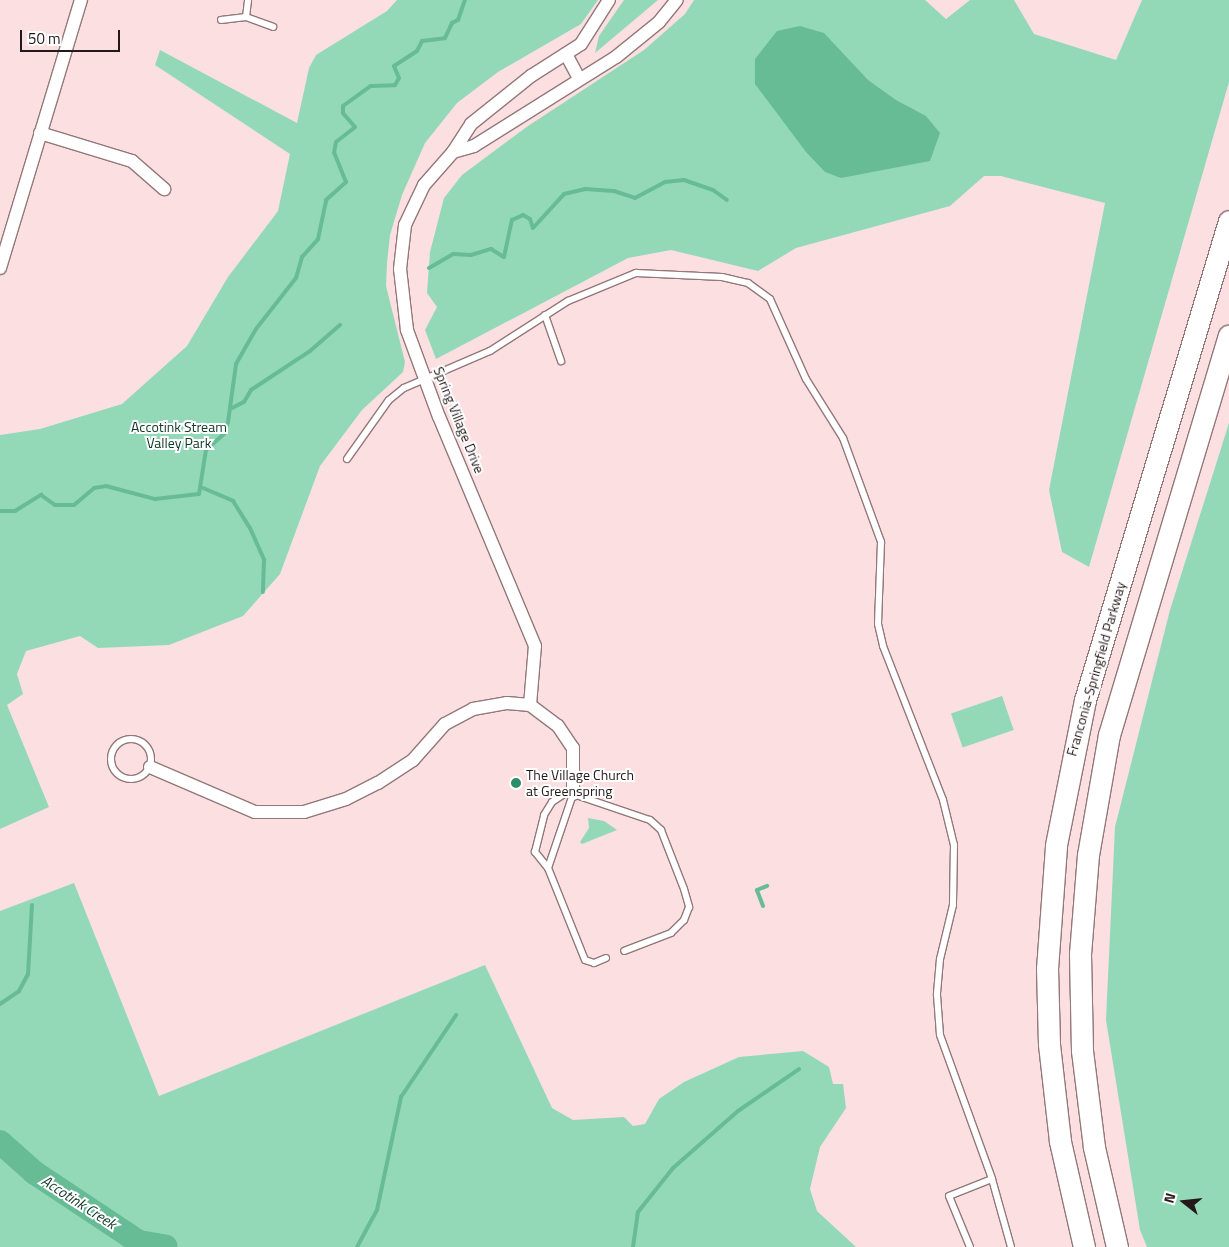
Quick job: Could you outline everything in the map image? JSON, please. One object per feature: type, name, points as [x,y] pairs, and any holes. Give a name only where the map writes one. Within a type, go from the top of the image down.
[{"type":"main road","name":"Franconia-Springfield Parkway","points":[[1084,1247],[1060,1142],[1048,1019],[1048,920],[1057,837],[1085,700],[1229,221]]},
{"type":"main road","points":[[1118,1247],[1094,1147],[1082,1050],[1079,976],[1087,863],[1109,735],[1229,336]]},
{"type":"street","points":[[0,268],[81,0]]},
{"type":"street","name":"Spring Village Drive","points":[[530,705],[535,646],[407,330],[400,269],[405,225],[424,185],[453,152],[470,124],[531,76],[581,44],[609,0]]},
{"type":"street","points":[[453,152],[474,146],[579,78],[616,57],[659,22],[677,0]]},
{"type":"street","points":[[566,54],[579,78]]},
{"type":"street","points":[[40,133],[132,161],[164,189]]},
{"type":"street","points":[[150,767],[255,812],[304,812],[346,799],[378,783],[413,760],[445,724],[473,708],[507,703],[530,705],[558,726],[574,748],[572,794]]},
{"type":"lane","points":[[246,17],[248,0]]},
{"type":"lane","points":[[221,20],[246,17],[272,27]]},
{"type":"lane","points":[[347,460],[389,400],[425,378],[490,351],[568,301],[636,273],[654,272],[722,277],[748,283],[770,299],[778,312],[802,371],[843,438],[881,542],[878,624],[883,646],[943,800],[954,845],[952,905],[940,959],[937,995],[940,1035],[992,1179],[1011,1247]]},
{"type":"lane","points":[[546,315],[560,361]]},
{"type":"lane","points":[[134,738],[149,749],[150,767],[143,776],[124,778],[111,764],[111,754],[124,739],[134,738]]},
{"type":"lane","points":[[606,958],[594,963],[585,960],[548,868],[536,852],[544,815],[552,802],[564,794],[572,794],[650,820],[661,830],[684,889],[689,907],[684,920],[671,933],[624,951]]},
{"type":"lane","points":[[548,868],[572,794]]},
{"type":"lane","points":[[970,1247],[949,1196],[992,1179]]},
{"type":"green space","name":"Accotink Stream Valley Park","points":[[397,0],[598,0],[581,24],[498,72],[457,103],[425,143],[402,195],[390,235],[387,263],[386,286],[405,362],[403,372],[362,410],[320,466],[280,574],[243,616],[169,645],[98,648],[80,636],[26,651],[17,674],[23,694],[7,705],[49,807],[0,829],[0,435],[40,429],[122,404],[187,346],[228,277],[278,211],[290,154],[155,65],[160,50],[297,123],[309,68],[316,55],[387,11]]},
{"type":"green space","points":[[624,0],[658,0],[595,53],[599,36]]},
{"type":"green space","points":[[694,0],[925,0],[946,19],[970,0],[1014,0],[1034,34],[1116,60],[1142,0],[1229,0],[1229,82],[1089,567],[1062,552],[1049,490],[1105,203],[1001,176],[984,176],[950,206],[796,248],[758,271],[671,250],[628,258],[436,359],[425,330],[437,307],[427,293],[430,252],[444,198],[462,175],[528,126],[644,50],[685,14]]},
{"type":"green space","points":[[1229,423],[1229,1247],[1147,1247],[1140,1230],[1106,1020],[1115,827],[1170,610]]},
{"type":"green space","points":[[1002,696],[1014,730],[963,748],[951,714]]},
{"type":"green space","points":[[588,818],[604,821],[617,830],[582,844],[580,842],[589,828]]},
{"type":"green space","points":[[74,883],[159,1096],[485,965],[552,1108],[573,1120],[624,1117],[633,1126],[645,1124],[659,1099],[684,1082],[739,1057],[803,1051],[829,1067],[833,1084],[843,1084],[846,1108],[820,1147],[810,1189],[817,1211],[856,1247],[0,1247],[0,911]]},
{"type":"shaded area","points":[[800,26],[824,33],[868,80],[896,100],[926,116],[940,133],[930,161],[841,178],[825,172],[806,152],[755,84],[755,59],[777,31]]},
{"type":"waterway","points":[[0,511],[15,511],[41,495],[55,505],[74,505],[94,488],[106,486],[155,499],[199,494],[206,450],[224,434],[228,422],[236,364],[256,329],[296,278],[302,257],[318,239],[326,200],[346,182],[334,153],[336,142],[355,127],[343,113],[343,106],[371,86],[395,85],[399,78],[394,66],[417,51],[422,41],[445,38],[452,23],[458,20],[465,0]]},
{"type":"waterway","points":[[429,268],[453,254],[471,255],[491,249],[504,257],[512,220],[523,215],[530,219],[533,228],[564,194],[585,189],[614,191],[635,198],[665,182],[684,180],[713,190],[727,200]]},
{"type":"waterway","points":[[232,408],[244,402],[251,390],[310,351],[340,325]]},
{"type":"waterway","points":[[203,488],[233,501],[250,528],[264,560],[263,592]]},
{"type":"waterway","points":[[763,906],[757,890],[767,886]]},
{"type":"waterway","points":[[0,1004],[19,991],[28,974],[32,905]]},
{"type":"waterway","points":[[357,1247],[377,1210],[401,1097],[456,1015]]},
{"type":"waterway","points":[[633,1247],[638,1212],[673,1168],[738,1111],[799,1069]]},
{"type":"waterway","name":"Accotink Creek","points":[[0,1142],[35,1173],[139,1242],[166,1247]]},
{"type":"place","name":"The Village Church at Greenspring","points":[[516,783]]}]
